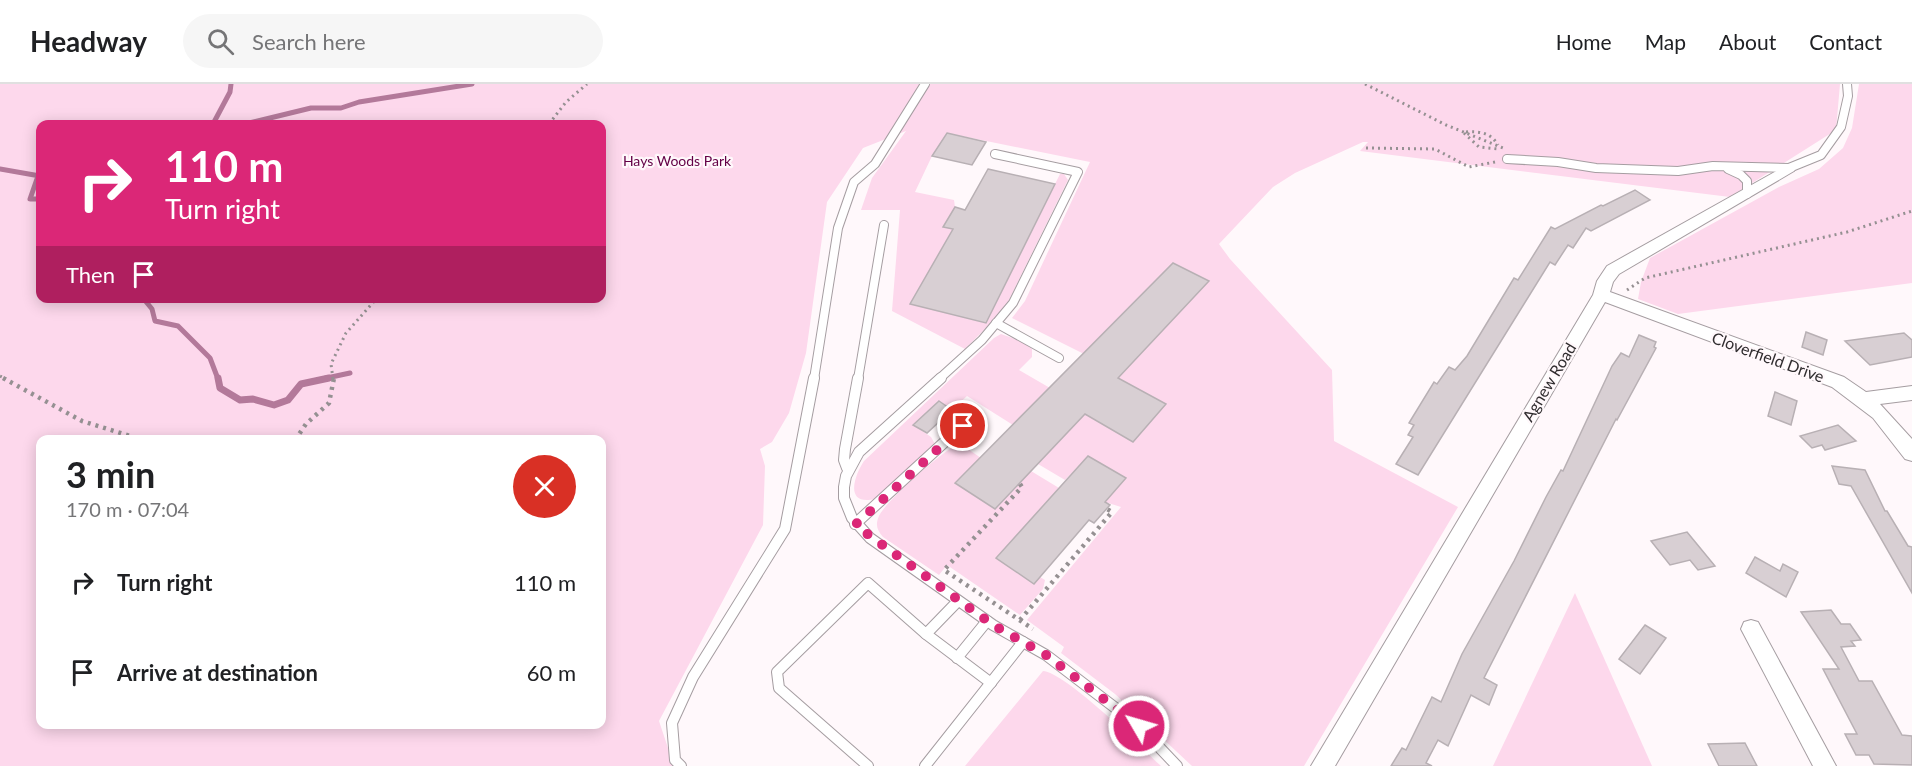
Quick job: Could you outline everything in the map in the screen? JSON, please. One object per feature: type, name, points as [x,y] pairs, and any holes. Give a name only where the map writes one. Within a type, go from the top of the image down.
[{"type":"street","name":"Agnew Road","points":[[1322,766],[1601,295],[1605,281],[1613,270],[1789,168]]},
{"type":"street","name":"Cloverfield Drive","points":[[1601,295],[1838,382],[1865,399],[1898,431],[1912,454]]},
{"type":"street","points":[[1865,399],[1912,393]]},
{"type":"street","points":[[1751,629],[1825,766]]},
{"type":"lane","points":[[681,766],[675,760],[672,723],[693,677],[785,529],[817,364],[838,228],[854,182],[875,164],[925,84]]},
{"type":"lane","name":"Agnew Road","points":[[1789,168],[1821,155],[1841,128],[1848,96],[1847,84]]},
{"type":"lane","points":[[995,154],[1078,172],[1013,303],[982,340],[859,452],[848,468],[843,486],[845,506],[855,525],[987,621],[1046,655],[1139,726],[1177,766]]},
{"type":"lane","points":[[1508,159],[1558,162],[1596,168],[1678,171],[1713,166],[1789,168]]},
{"type":"lane","points":[[1713,166],[1741,175],[1747,181],[1747,194]]},
{"type":"lane","points":[[848,468],[844,460],[845,449],[874,295],[884,225]]},
{"type":"lane","points":[[996,323],[1059,358]]},
{"type":"lane","points":[[855,525],[963,426]]},
{"type":"lane","points":[[868,766],[779,688],[777,672],[868,583],[926,634],[991,683]]},
{"type":"lane","points":[[926,634],[958,601]]},
{"type":"lane","points":[[957,658],[987,621]]},
{"type":"lane","points":[[925,766],[1023,642]]},
{"type":"path","points":[[552,120],[566,102],[587,84]]},
{"type":"path","points":[[1365,84],[1483,140]]},
{"type":"path","points":[[1463,132],[1489,134],[1494,137],[1498,146]]},
{"type":"path","points":[[1463,132],[1479,147],[1508,149]]},
{"type":"path","points":[[1366,148],[1435,149],[1469,167],[1508,159]]},
{"type":"path","points":[[1601,295],[1624,292],[1645,278],[1847,232],[1912,211]]},
{"type":"path","points":[[298,435],[306,424],[329,403],[334,376],[331,364],[346,333],[373,303]]},
{"type":"path","points":[[0,376],[82,421],[127,435]]},
{"type":"path","points":[[1020,484],[1022,487],[944,570],[1037,632]]},
{"type":"path","points":[[1006,633],[1020,620],[1112,512],[1107,509]]},
{"type":"green space","name":"Hays Woods Park","points":[[0,84],[1840,84],[1836,130],[1730,197],[1360,151],[1368,142],[1363,142],[1295,173],[1273,187],[1219,244],[1230,259],[1332,370],[1334,441],[1458,507],[1304,766],[1192,766],[1115,694],[1061,653],[1064,647],[1027,620],[1121,507],[1105,502],[1126,478],[1088,456],[1065,480],[1038,464],[1088,411],[1095,420],[1133,442],[1166,404],[1118,378],[1209,281],[1173,264],[1084,354],[1012,318],[1025,301],[1090,162],[947,133],[932,156],[915,192],[954,200],[955,207],[943,227],[953,229],[911,304],[986,323],[1060,174],[1064,174],[1068,180],[1008,302],[965,349],[892,311],[900,210],[861,210],[872,178],[906,131],[863,148],[827,202],[806,353],[789,413],[772,442],[760,449],[765,466],[763,525],[659,721],[674,766],[0,766]]},
{"type":"green space","points":[[1859,84],[1912,84],[1912,283],[1678,314],[1638,299],[1641,282],[1650,258],[1779,187],[1819,169],[1843,148],[1852,128]]},
{"type":"green space","points":[[1001,334],[1021,341],[1032,349],[1032,357],[1019,370],[1050,388],[1013,425],[967,396],[952,410],[938,401],[914,425],[931,437],[935,444],[934,447],[875,499],[859,498],[854,488],[857,474],[864,461],[994,338]]},
{"type":"green space","points":[[956,446],[965,447],[981,458],[956,484],[995,509],[1031,471],[1059,488],[996,558],[1034,584],[1040,577],[1045,580],[1043,589],[1020,615],[947,565],[939,575],[883,537],[878,530],[879,516],[891,500],[927,466]]},
{"type":"green space","points":[[1575,593],[1652,766],[1493,766]]},
{"type":"green space","points":[[1043,671],[1054,675],[1085,697],[1161,766],[965,766]]},
{"type":"building","points":[[947,133],[986,142],[972,165],[932,156]]},
{"type":"building","points":[[988,169],[1055,184],[986,323],[910,304],[953,229],[943,227],[955,207],[965,210]]},
{"type":"building","points":[[1635,190],[1650,200],[1591,231],[1586,228],[1573,248],[1568,245],[1555,265],[1550,262],[1418,475],[1396,464],[1413,437],[1408,435],[1414,425],[1409,423],[1434,382],[1437,384],[1449,367],[1455,370],[1467,356],[1514,278],[1518,280],[1551,227],[1555,229]]},
{"type":"building","points":[[1173,263],[1209,281],[1118,378],[1166,404],[1133,442],[1085,414],[995,509],[955,483]]},
{"type":"building","points":[[1806,332],[1827,340],[1823,355],[1802,347]]},
{"type":"building","points":[[1904,333],[1912,340],[1912,357],[1870,365],[1845,341]]},
{"type":"building","points":[[1639,335],[1656,342],[1654,347],[1656,348],[1616,419],[1484,678],[1497,685],[1489,705],[1471,695],[1448,746],[1438,740],[1426,763],[1432,766],[1391,766],[1402,748],[1406,750],[1432,697],[1441,702],[1462,654],[1514,561],[1546,497],[1561,470],[1563,471],[1612,366],[1621,353],[1629,357]]},
{"type":"building","points":[[1775,392],[1797,401],[1791,425],[1768,416]]},
{"type":"building","points":[[939,401],[952,410],[927,433],[913,425]]},
{"type":"building","points":[[1838,425],[1856,441],[1825,450],[1822,445],[1812,448],[1800,436]]},
{"type":"building","points":[[1088,456],[1126,478],[1105,502],[1110,505],[1094,523],[1089,520],[1034,584],[996,558]]},
{"type":"building","points":[[1832,466],[1865,470],[1885,511],[1908,546],[1912,547],[1912,593],[1851,486],[1839,484]]},
{"type":"building","points":[[1687,532],[1715,566],[1698,570],[1690,560],[1670,565],[1651,541]]},
{"type":"building","points":[[1755,557],[1780,571],[1783,564],[1798,572],[1786,597],[1746,573]]},
{"type":"building","points":[[1831,610],[1841,624],[1850,624],[1861,640],[1851,641],[1855,646],[1841,647],[1859,681],[1872,681],[1902,735],[1912,736],[1912,765],[1874,764],[1869,755],[1856,755],[1845,734],[1857,734],[1823,669],[1839,669],[1801,612]]},
{"type":"building","points":[[1645,625],[1666,638],[1640,674],[1619,659]]},
{"type":"building","points":[[1745,743],[1757,766],[1719,766],[1708,744]]},
{"type":"waterway","points":[[215,120],[230,92],[231,84]]},
{"type":"waterway","points":[[262,120],[311,108],[341,108],[359,102],[472,84]]},
{"type":"waterway","points":[[0,169],[36,175]]},
{"type":"waterway","points":[[36,182],[30,199],[36,199]]},
{"type":"waterway","points":[[147,303],[152,309],[155,321],[178,326],[210,358],[218,379]]},
{"type":"waterway","points":[[322,379],[350,373]]},
{"type":"waterway","points":[[218,378],[220,388],[240,400],[253,399],[274,405],[288,400],[301,384],[329,378]]},
{"type":"route","points":[[963,426],[855,525],[993,625],[1046,655],[1139,726]]}]
